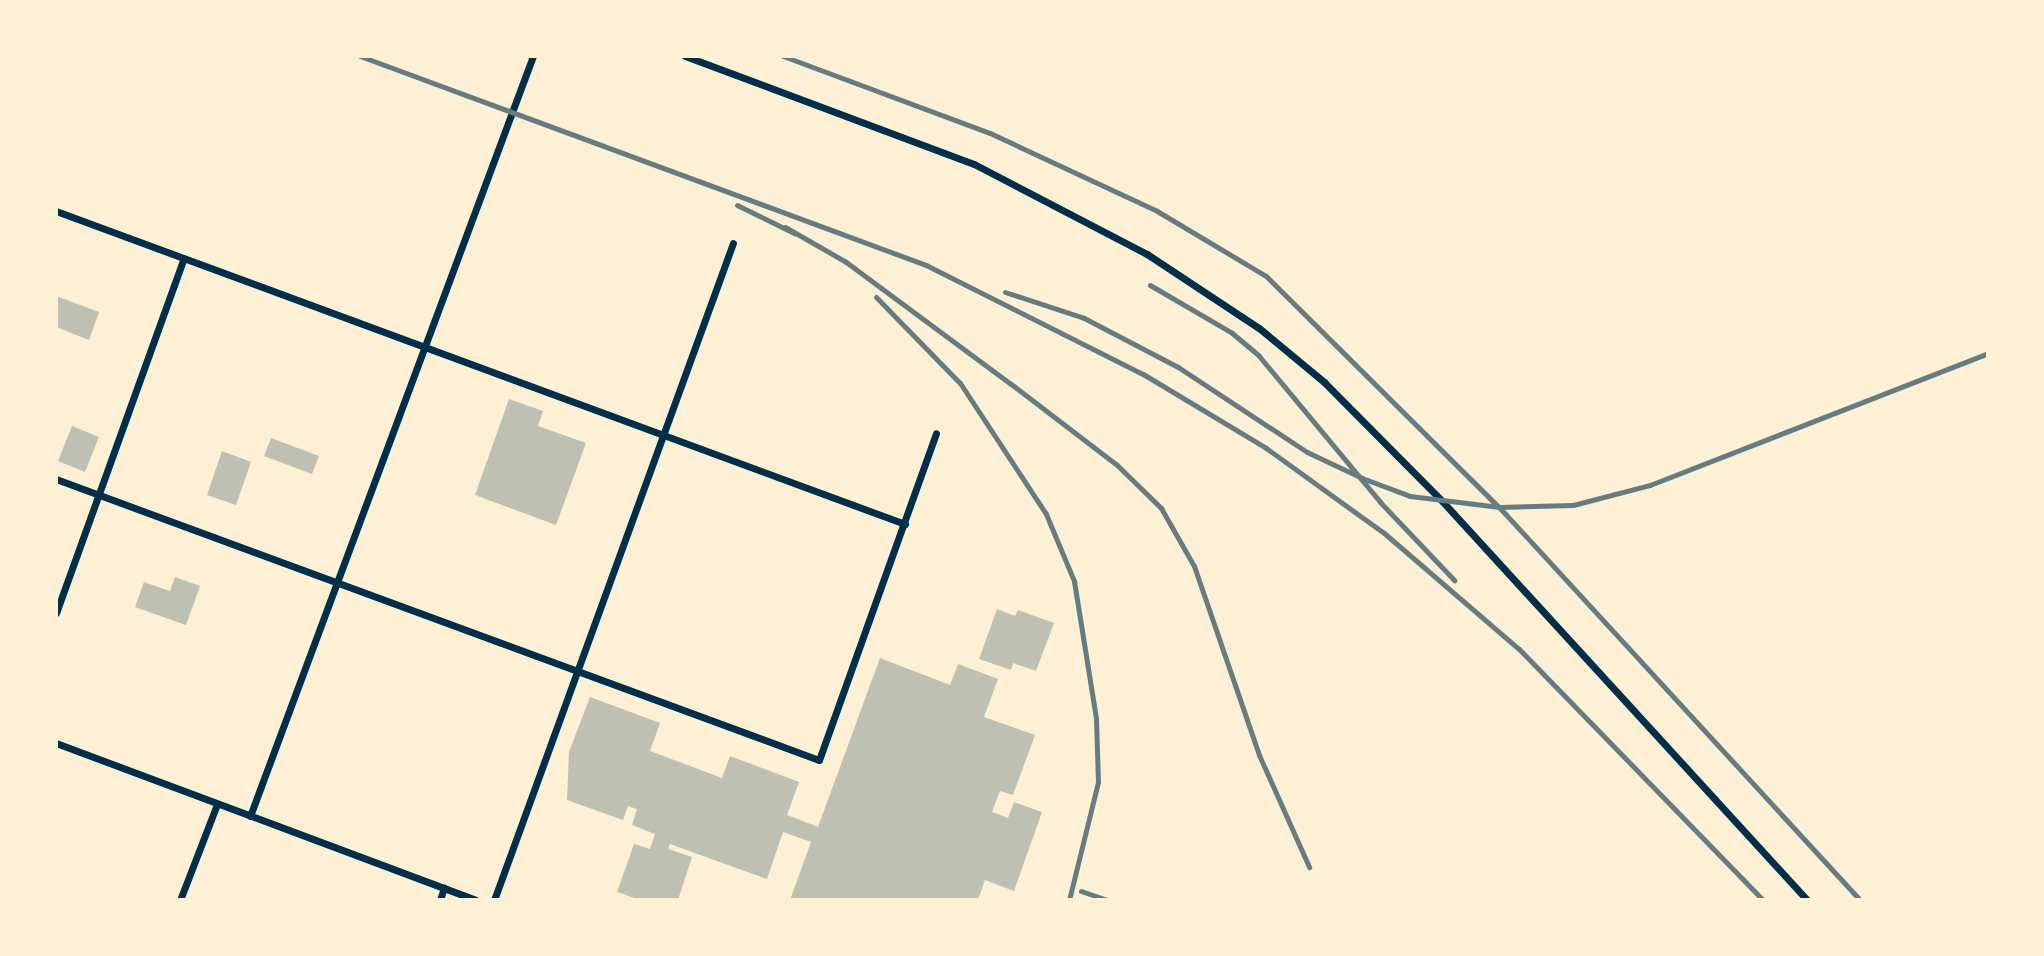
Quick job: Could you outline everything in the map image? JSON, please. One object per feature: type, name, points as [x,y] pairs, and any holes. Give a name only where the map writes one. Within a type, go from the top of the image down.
[{"type":"street","points":[[250,816],[533,56]]},
{"type":"street","points":[[685,56],[974,164],[1147,254],[1259,328],[1324,382],[1443,502],[1807,900]]},
{"type":"street","points":[[56,211],[905,524]]},
{"type":"street","points":[[494,900],[579,673],[660,436],[733,243]]},
{"type":"street","points":[[56,613],[184,258]]},
{"type":"street","points":[[56,479],[819,760],[936,433]]},
{"type":"street","points":[[56,743],[476,900]]},
{"type":"street","points":[[180,900],[217,804]]},
{"type":"street","points":[[440,900],[444,888]]},
{"type":"building","points":[[56,296],[99,312],[89,340],[56,327]]},
{"type":"building","points":[[509,399],[543,411],[538,426],[586,443],[556,525],[475,495]]},
{"type":"building","points":[[72,426],[99,437],[85,472],[58,461]]},
{"type":"building","points":[[271,438],[319,456],[312,474],[264,456]]},
{"type":"building","points":[[222,451],[251,462],[236,505],[207,495]]},
{"type":"building","points":[[175,577],[200,586],[186,625],[135,607],[144,582],[170,591]]},
{"type":"building","points":[[997,609],[1015,616],[1018,610],[1054,623],[1036,671],[1013,663],[1011,670],[979,659]]},
{"type":"building","points":[[880,658],[950,685],[958,664],[998,679],[984,717],[1035,735],[1013,795],[1000,791],[992,812],[1008,818],[1014,802],[1042,812],[1014,891],[985,880],[978,900],[790,900],[811,842],[783,832],[767,879],[670,844],[668,849],[692,857],[678,900],[640,900],[617,892],[634,844],[650,849],[655,834],[632,825],[637,809],[628,806],[623,820],[567,800],[569,752],[590,697],[660,723],[650,751],[722,778],[730,756],[799,782],[787,815],[818,827]]},
{"type":"railway","points":[[360,56],[926,265],[1143,374],[1266,448],[1384,533],[1519,649],[1763,900]]},
{"type":"railway","points":[[783,56],[990,133],[1157,211],[1266,276],[1499,507],[1860,900]]},
{"type":"railway","points":[[737,205],[794,233]]},
{"type":"railway","points":[[785,227],[846,262],[1011,384],[1117,465],[1161,508],[1194,566],[1259,755],[1309,867]]},
{"type":"railway","points":[[1150,285],[1232,333],[1259,356],[1380,502],[1454,580]]},
{"type":"railway","points":[[1005,292],[1084,318],[1178,367],[1307,452],[1362,478],[1410,496],[1499,507],[1573,505],[1650,485],[1988,353]]},
{"type":"railway","points":[[876,297],[960,383],[1046,514],[1074,581],[1096,719],[1098,782],[1069,900]]},
{"type":"railway","points":[[1081,891],[1107,900]]}]
